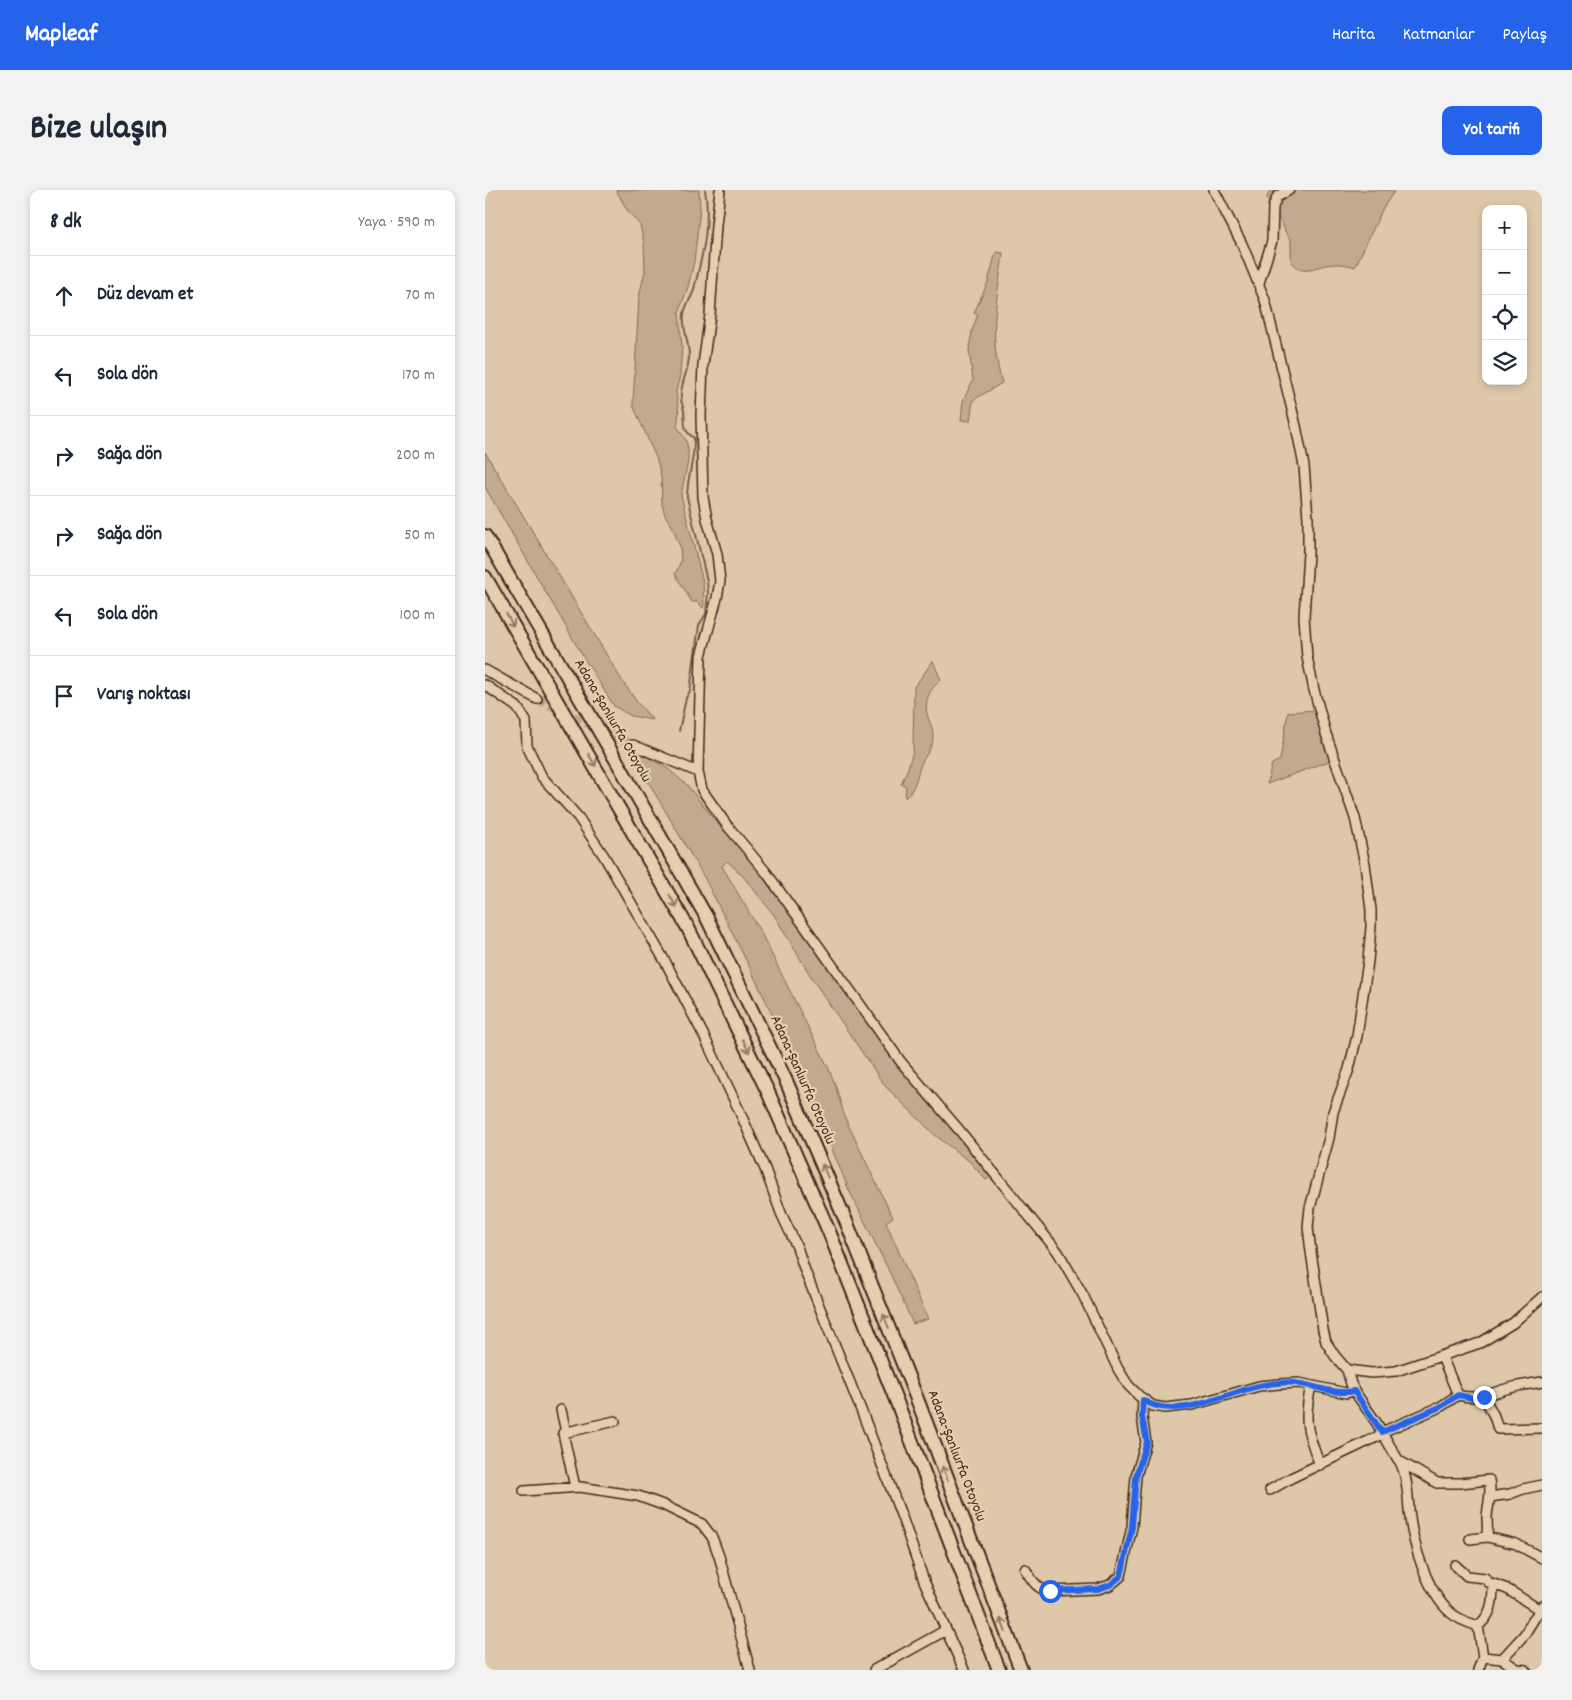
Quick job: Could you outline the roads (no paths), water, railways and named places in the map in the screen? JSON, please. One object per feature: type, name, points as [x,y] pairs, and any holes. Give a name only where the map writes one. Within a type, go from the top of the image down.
[{"type":"highway","name":"Adana-Şanlıurfa Otoyolu","points":[[485,536],[707,918],[787,1083],[848,1226],[917,1399],[1021,1670]]},
{"type":"highway","points":[[485,578],[604,780],[688,928],[768,1092],[831,1234],[999,1670]]},
{"type":"street","points":[[721,190],[716,225],[710,315],[703,365],[701,415],[703,497],[718,560],[720,581],[701,656],[698,772],[702,790],[726,824],[774,883],[901,1062],[960,1131],[1058,1252],[1083,1295],[1118,1369],[1133,1391],[1153,1406],[1165,1408],[1192,1406],[1259,1386],[1299,1383],[1346,1393],[1354,1391]]},
{"type":"street","points":[[1214,190],[1242,244],[1259,283],[1272,322],[1295,419],[1304,466],[1309,538],[1304,629],[1308,665],[1326,734],[1355,818],[1362,849],[1371,910],[1369,954],[1357,1036],[1349,1069],[1333,1112],[1329,1138],[1311,1201],[1309,1216],[1310,1245],[1323,1330],[1331,1351],[1347,1370],[1354,1391],[1401,1462],[1437,1483],[1489,1480],[1491,1491],[1487,1518],[1489,1527],[1487,1537]]},
{"type":"street","points":[[1259,283],[1272,241],[1273,207],[1277,197],[1289,190]]},
{"type":"street","points":[[485,670],[537,700]]},
{"type":"street","points":[[485,685],[521,711],[526,721],[527,746],[542,777],[578,818],[604,856],[666,964],[713,1054],[769,1180],[781,1213],[795,1241],[903,1520],[924,1581],[964,1670]]},
{"type":"street","points":[[633,744],[698,772]]},
{"type":"street","points":[[1347,1370],[1389,1372],[1442,1357],[1491,1338],[1513,1323],[1542,1297]]},
{"type":"street","points":[[1442,1357],[1458,1395]]},
{"type":"street","points":[[1270,1490],[1383,1433],[1440,1407],[1458,1395],[1472,1398],[1484,1397],[1511,1387],[1542,1382]]},
{"type":"street","points":[[1311,1386],[1307,1405],[1307,1421],[1309,1436],[1320,1465]]},
{"type":"street","points":[[1484,1397],[1494,1416],[1498,1429],[1542,1428]]},
{"type":"street","points":[[1025,1569],[1037,1586],[1043,1590],[1050,1591],[1098,1589],[1110,1585],[1121,1576],[1132,1527],[1136,1476],[1147,1442],[1142,1417],[1143,1400]]},
{"type":"street","points":[[561,1410],[566,1432]]},
{"type":"street","points":[[575,1487],[563,1433],[615,1421]]},
{"type":"street","points":[[1401,1462],[1407,1488],[1412,1534],[1423,1569],[1447,1610],[1456,1617],[1478,1626]]},
{"type":"street","points":[[1490,1497],[1510,1494],[1542,1485]]},
{"type":"street","points":[[524,1491],[575,1487],[592,1488],[645,1499],[693,1519],[705,1528],[712,1537],[723,1569],[749,1670]]},
{"type":"street","points":[[1470,1539],[1487,1537],[1517,1544],[1542,1558]]},
{"type":"street","points":[[1455,1565],[1467,1576],[1485,1578],[1488,1582],[1507,1589],[1541,1608],[1524,1635],[1502,1659]]},
{"type":"street","points":[[1478,1626],[1491,1609],[1493,1584]]},
{"type":"street","points":[[1478,1626],[1483,1657],[1478,1670]]},
{"type":"street","points":[[874,1670],[946,1630]]},
{"type":"street","points":[[1483,1657],[1502,1659],[1517,1669],[1526,1670]]},
{"type":"waterway","points":[[679,731],[686,698],[690,691],[699,625],[706,614],[708,593],[707,581],[687,497],[694,438],[687,432],[681,401],[689,356],[684,314],[694,289],[705,240],[707,215],[705,190]]},
{"type":"tunnel","points":[[537,699],[633,745]]}]
